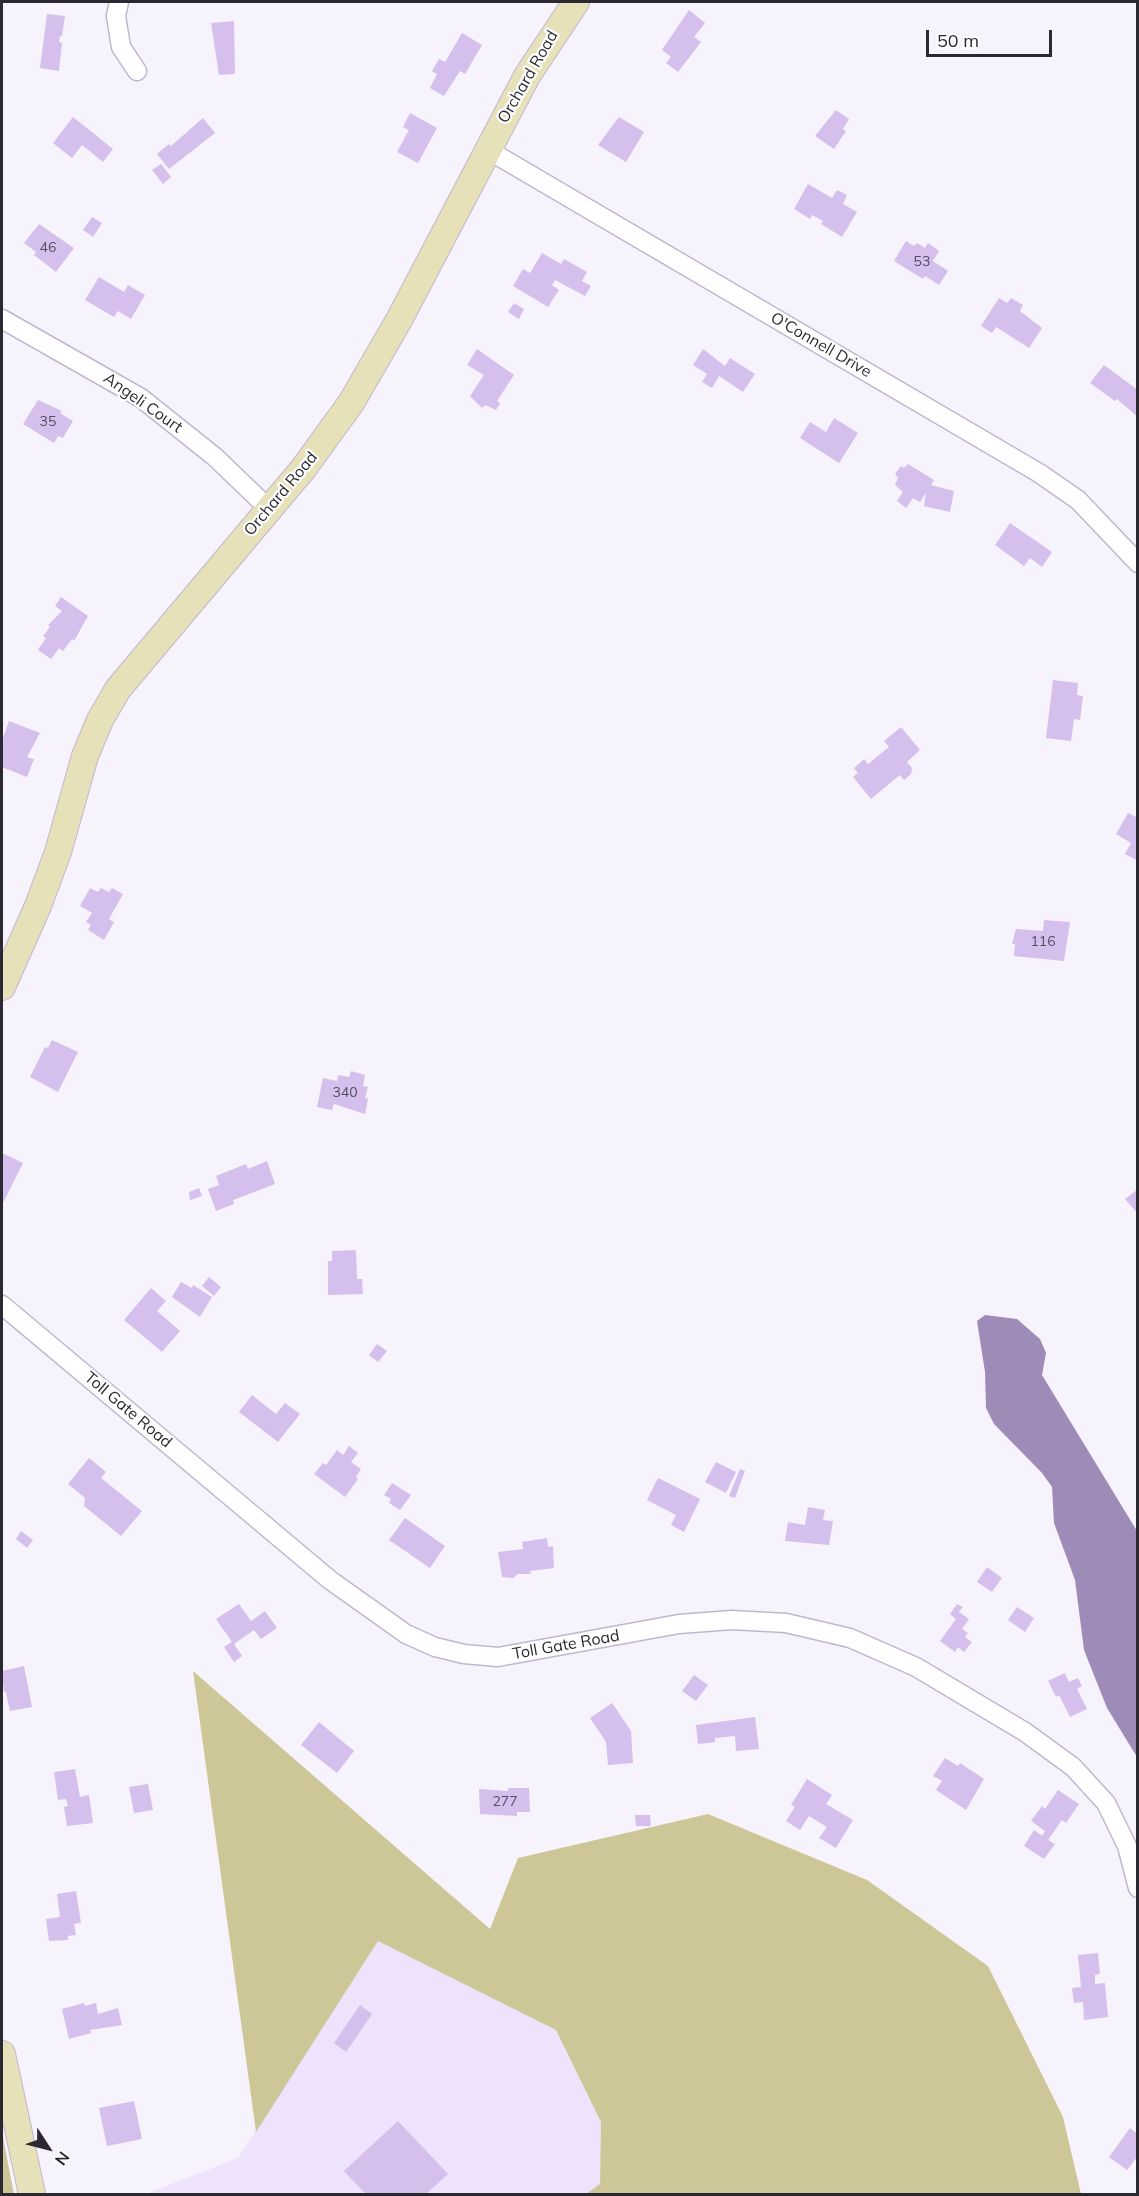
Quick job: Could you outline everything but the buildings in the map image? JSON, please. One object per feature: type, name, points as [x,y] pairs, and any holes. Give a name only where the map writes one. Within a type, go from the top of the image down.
[{"type":"street","points":[[119,2],[116,16],[122,47],[137,70]]},
{"type":"street","name":"Orchard Road","points":[[2,987],[38,906],[58,852],[85,756],[100,720],[118,689],[326,440],[377,361],[527,76],[576,2]]},
{"type":"street","name":"O'Connell Drive","points":[[488,150],[1039,473],[1078,500],[1137,563]]},
{"type":"street","name":"Angeli Court","points":[[2,319],[104,375],[150,404],[215,457],[269,509]]},
{"type":"street","name":"Toll Gate Road","points":[[2,1305],[330,1580],[406,1634],[464,1654],[498,1657],[679,1624],[732,1620],[786,1623],[850,1638],[916,1667],[1025,1732],[1073,1767],[1106,1803],[1127,1846],[1137,1888]]},
{"type":"street","points":[[2,2054],[32,2194]]},
{"type":"shaded area","points":[[985,1315],[1017,1319],[1040,1339],[1046,1353],[1042,1375],[1137,1531],[1137,1757],[1107,1708],[1084,1650],[1075,1580],[1054,1523],[1052,1487],[1042,1473],[994,1424],[986,1408],[985,1372],[977,1321]]},
{"type":"shaded area","points":[[193,1671],[490,1929],[518,1858],[708,1814],[867,1880],[988,1966],[1063,2117],[1081,2194],[586,2194],[600,2184],[601,2122],[556,2030],[378,1941],[256,2132]]},
{"type":"shaded area","points":[[378,1941],[557,2030],[601,2122],[600,2184],[586,2194],[146,2194],[238,2158]]},
{"type":"shaded area","points":[[2,2129],[5,2148],[14,2194],[2,2194]]}]
